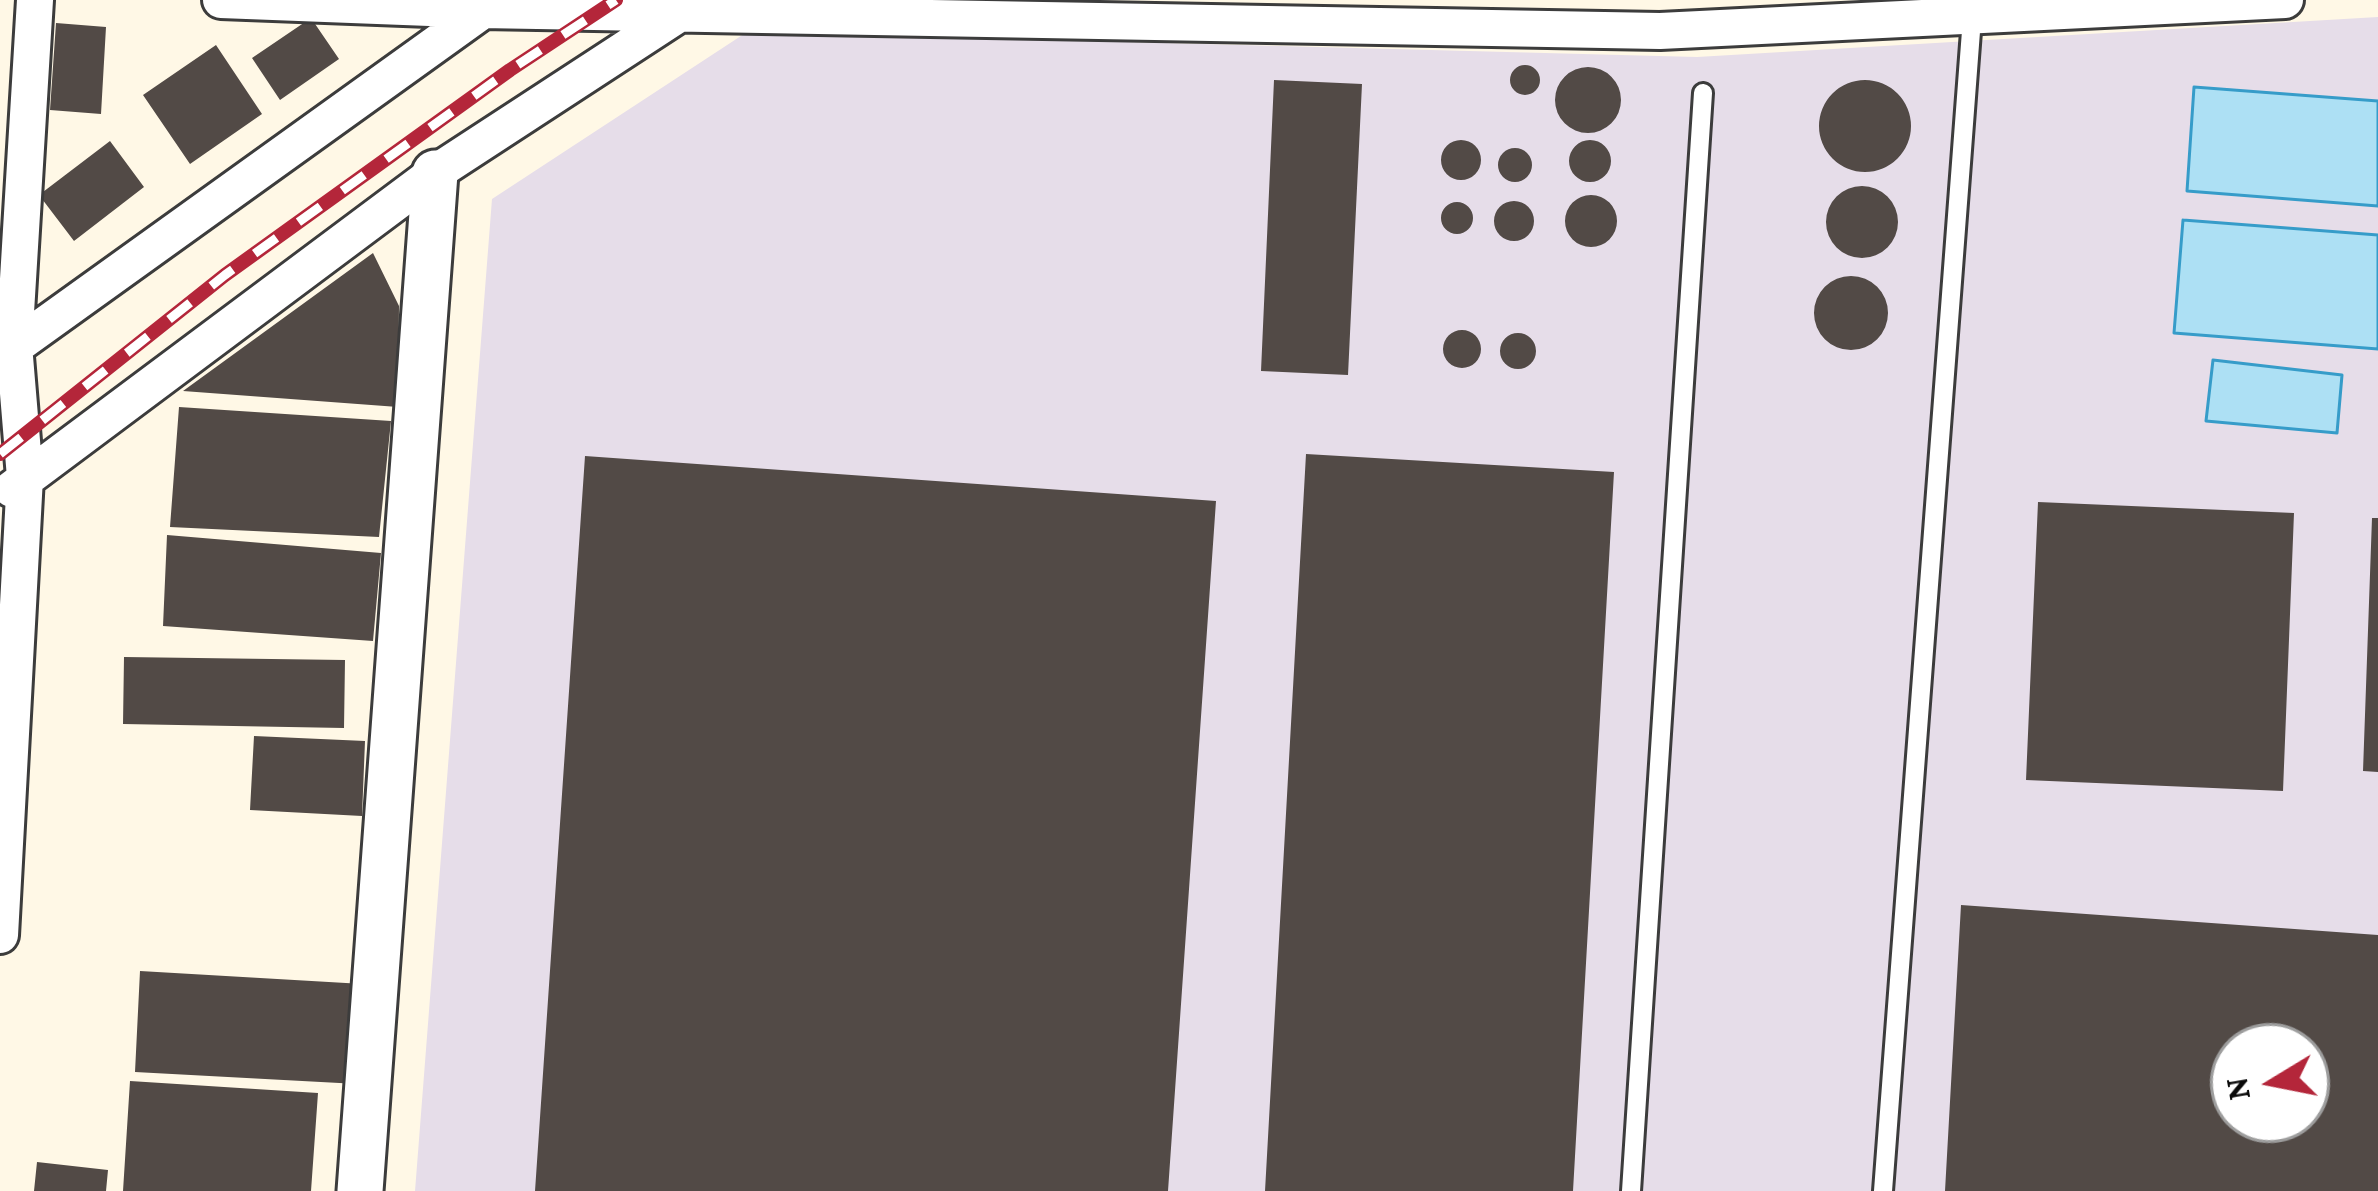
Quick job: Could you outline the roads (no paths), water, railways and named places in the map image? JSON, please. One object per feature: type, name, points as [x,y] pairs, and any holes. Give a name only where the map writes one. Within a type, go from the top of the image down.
[{"type":"street","points":[[0,935],[13,488],[7,351],[35,0]]},
{"type":"street","points":[[221,0],[1972,18],[2285,0]]},
{"type":"street","points":[[7,351],[492,5]]},
{"type":"street","points":[[13,488],[435,172],[693,5]]},
{"type":"street","points":[[360,1191],[435,172]]},
{"type":"lane","points":[[1883,1191],[1972,18]]},
{"type":"lane","points":[[1631,1191],[1702,93]]},
{"type":"water","points":[[2194,87],[2378,101],[2378,206],[2187,191]]},
{"type":"water","points":[[2183,220],[2378,235],[2378,349],[2174,333]]},
{"type":"water","points":[[2213,360],[2342,375],[2337,433],[2206,421]]},
{"type":"railway","points":[[0,454],[225,275],[510,70],[616,0]]}]
